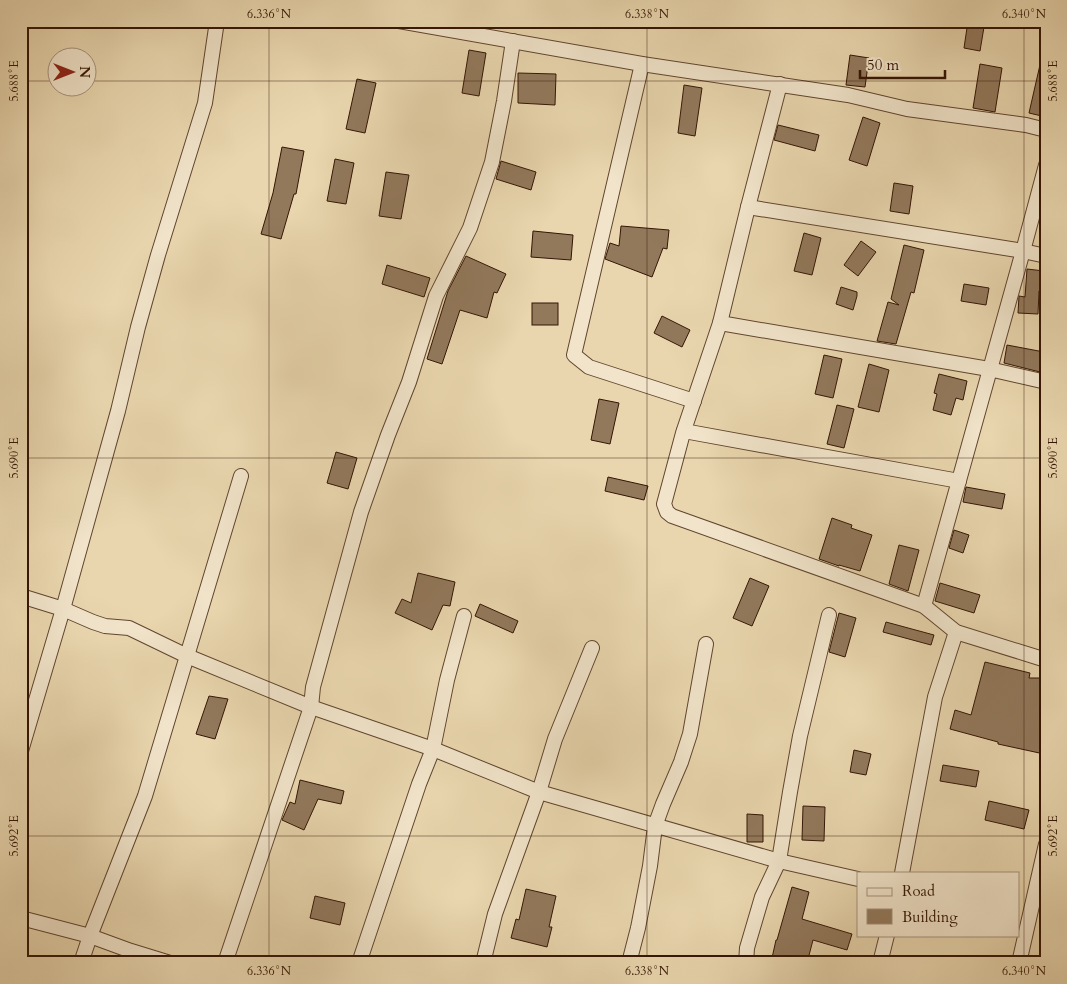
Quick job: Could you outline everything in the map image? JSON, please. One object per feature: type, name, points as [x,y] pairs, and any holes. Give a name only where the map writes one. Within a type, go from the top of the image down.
[{"type":"street","points":[[21,751],[118,411],[155,264],[205,103],[218,21]]},
{"type":"street","points":[[399,21],[642,64],[848,94],[908,109],[1046,130]]},
{"type":"street","points":[[225,963],[311,707],[313,687],[361,512],[409,382],[436,296],[470,228],[492,162],[513,41]]},
{"type":"street","points":[[642,64],[574,355],[589,367],[694,401]]},
{"type":"street","points":[[780,84],[720,322],[684,431],[664,504],[667,512],[672,516],[924,606],[956,632],[1046,660]]},
{"type":"street","points":[[924,606],[1046,165]]},
{"type":"street","points":[[748,207],[1046,256]]},
{"type":"street","points":[[720,322],[989,369],[1046,382]]},
{"type":"street","points":[[684,431],[959,482]]},
{"type":"street","points":[[81,963],[145,796],[240,476]]},
{"type":"street","points":[[21,596],[63,608],[105,626],[129,628],[187,656],[311,707],[433,749],[539,792],[779,861],[857,879]]},
{"type":"street","points":[[746,963],[748,948],[762,897],[779,861],[800,736],[829,615]]},
{"type":"street","points":[[359,963],[419,784],[433,749],[447,680],[464,616]]},
{"type":"street","points":[[902,872],[935,697],[956,632]]},
{"type":"street","points":[[630,963],[650,866],[655,826],[681,762],[690,734],[706,644]]},
{"type":"street","points":[[482,963],[495,914],[539,792],[555,739],[592,648]]},
{"type":"street","points":[[1019,963],[1046,844]]},
{"type":"street","points":[[21,918],[90,936],[170,963]]},
{"type":"street","points":[[880,963],[887,936]]},
{"type":"building","points":[[968,21],[985,21],[980,51],[964,48]]},
{"type":"building","points":[[469,50],[486,53],[479,96],[462,93]]},
{"type":"building","points":[[850,55],[869,58],[865,87],[846,85]]},
{"type":"building","points":[[1042,56],[1046,56],[1046,117],[1029,113]]},
{"type":"building","points":[[980,64],[1002,68],[995,112],[973,108]]},
{"type":"building","points":[[518,73],[556,74],[555,105],[518,103]]},
{"type":"building","points":[[357,79],[376,83],[365,133],[346,129]]},
{"type":"building","points":[[684,85],[702,88],[695,136],[678,133]]},
{"type":"building","points":[[863,117],[880,123],[867,166],[849,160]]},
{"type":"building","points":[[778,125],[819,135],[815,151],[774,140]]},
{"type":"building","points":[[282,147],[304,151],[296,194],[294,194],[281,239],[261,234],[273,193]]},
{"type":"building","points":[[335,159],[354,163],[346,204],[327,201]]},
{"type":"building","points":[[501,161],[536,172],[531,190],[496,179]]},
{"type":"building","points":[[386,172],[409,175],[401,219],[379,216]]},
{"type":"building","points":[[894,183],[913,186],[909,214],[890,211]]},
{"type":"building","points":[[621,226],[669,230],[667,249],[663,248],[652,277],[605,259],[610,243],[619,246]]},
{"type":"building","points":[[533,231],[573,235],[571,260],[531,257]]},
{"type":"building","points":[[804,233],[821,238],[812,275],[794,271]]},
{"type":"building","points":[[861,241],[876,252],[858,276],[844,265]]},
{"type":"building","points":[[904,245],[924,250],[914,293],[911,292],[896,344],[877,341],[888,302],[899,305],[891,299]]},
{"type":"building","points":[[466,256],[506,274],[497,293],[494,292],[487,318],[460,310],[442,364],[427,359],[448,291]]},
{"type":"building","points":[[387,265],[430,278],[424,297],[382,284]]},
{"type":"building","points":[[1027,269],[1044,271],[1042,291],[1039,291],[1038,314],[1018,313],[1019,296],[1025,297]]},
{"type":"building","points":[[964,284],[989,288],[986,305],[961,301]]},
{"type":"building","points":[[841,287],[857,292],[853,310],[836,304]]},
{"type":"building","points":[[532,303],[558,303],[558,325],[532,325]]},
{"type":"building","points":[[662,316],[690,330],[682,347],[654,333]]},
{"type":"building","points":[[1007,345],[1044,352],[1040,372],[1004,363]]},
{"type":"building","points":[[824,355],[842,359],[833,398],[815,394]]},
{"type":"building","points":[[869,364],[889,370],[879,412],[858,407]]},
{"type":"building","points":[[939,374],[967,381],[963,400],[956,398],[951,415],[933,410],[937,394],[934,393]]},
{"type":"building","points":[[599,399],[619,403],[610,444],[591,440]]},
{"type":"building","points":[[837,405],[854,409],[844,448],[827,444]]},
{"type":"building","points":[[336,452],[357,458],[348,489],[327,483]]},
{"type":"building","points":[[608,477],[648,486],[644,500],[605,491]]},
{"type":"building","points":[[966,487],[1005,494],[1002,509],[963,502]]},
{"type":"building","points":[[832,518],[852,525],[851,528],[872,535],[860,571],[819,559]]},
{"type":"building","points":[[954,530],[969,535],[963,553],[949,548]]},
{"type":"building","points":[[899,545],[919,550],[908,591],[889,584]]},
{"type":"building","points":[[418,573],[455,582],[450,606],[443,605],[432,630],[395,613],[402,599],[411,603]]},
{"type":"building","points":[[750,578],[769,586],[752,626],[733,618]]},
{"type":"building","points":[[940,583],[980,595],[974,613],[935,601]]},
{"type":"building","points":[[480,604],[518,621],[513,633],[475,616]]},
{"type":"building","points":[[839,613],[856,618],[845,657],[829,652]]},
{"type":"building","points":[[886,622],[934,635],[931,645],[883,632]]},
{"type":"building","points":[[985,662],[1030,673],[1029,678],[1046,678],[1046,745],[1044,754],[998,744],[998,742],[950,729],[955,710],[971,715]]},
{"type":"building","points":[[209,696],[228,699],[215,739],[196,734]]},
{"type":"building","points":[[854,750],[871,754],[866,775],[850,772]]},
{"type":"building","points":[[943,765],[979,771],[976,787],[940,781]]},
{"type":"building","points":[[300,780],[344,791],[341,804],[318,799],[304,830],[282,820],[290,802],[295,804]]},
{"type":"building","points":[[989,801],[1029,810],[1024,829],[985,820]]},
{"type":"building","points":[[803,806],[825,807],[824,841],[802,840]]},
{"type":"building","points":[[747,814],[763,815],[763,842],[747,842]]},
{"type":"building","points":[[792,887],[809,892],[802,919],[852,934],[847,950],[813,940],[807,963],[791,963],[772,958]]},
{"type":"building","points":[[526,889],[556,896],[549,927],[552,927],[547,947],[511,938],[516,919],[519,920]]},
{"type":"building","points":[[315,896],[345,903],[340,925],[310,918]]}]
